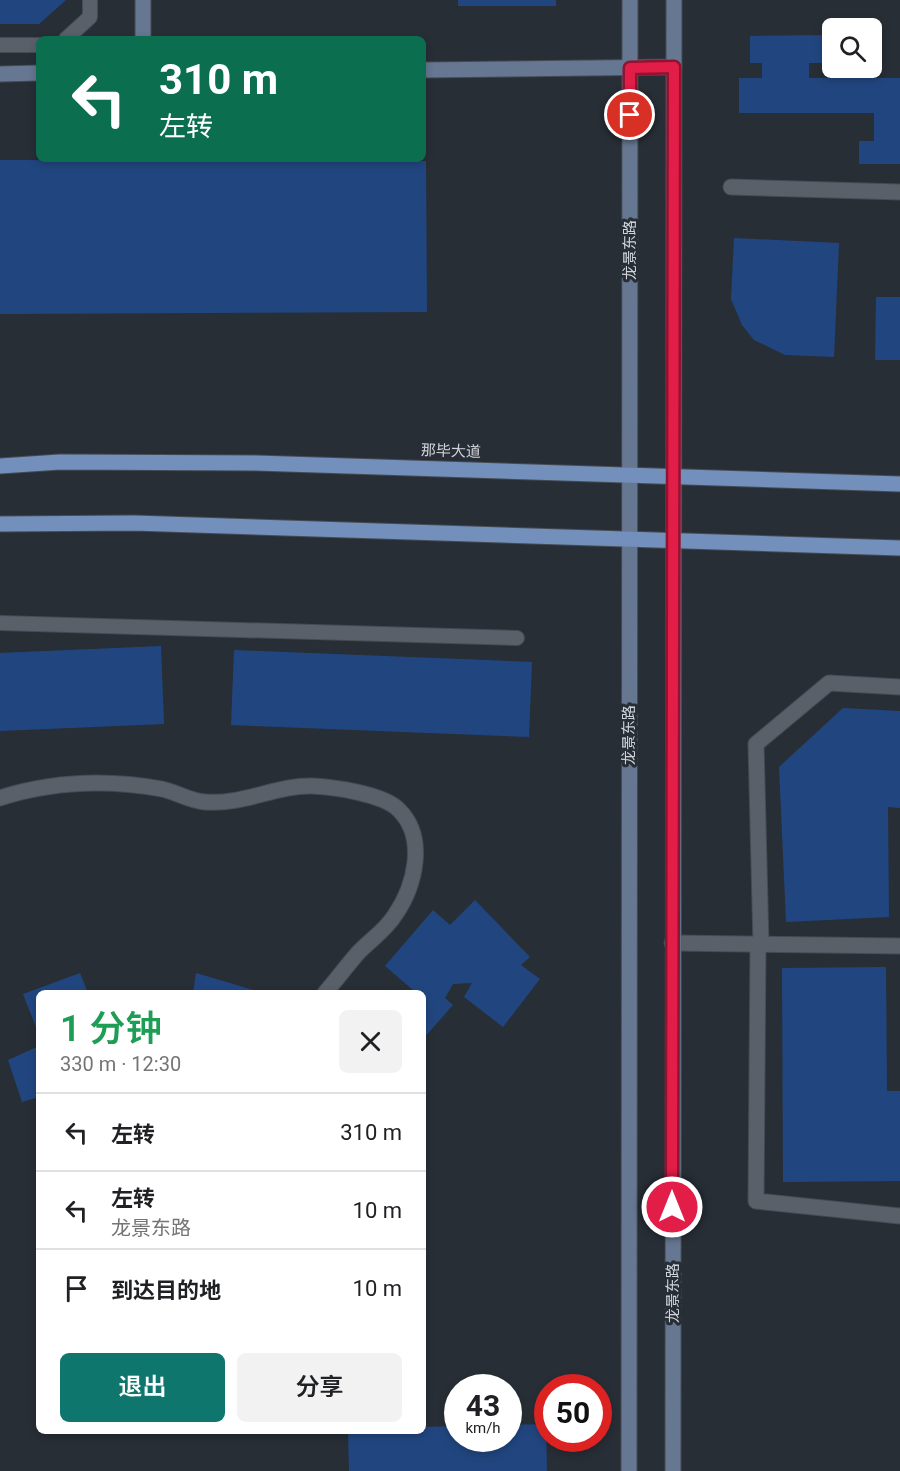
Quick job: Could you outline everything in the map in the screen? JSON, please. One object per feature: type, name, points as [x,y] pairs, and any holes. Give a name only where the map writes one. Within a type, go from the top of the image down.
[{"type":"main road","points":[[143,0],[143,36]]},
{"type":"main road","name":"龙景东路","points":[[629,1471],[630,0]]},
{"type":"main road","name":"龙景东路","points":[[673,1471],[674,0]]},
{"type":"main road","points":[[426,69],[674,67]]},
{"type":"main road","points":[[0,74],[36,74]]},
{"type":"main road","name":"那毕大道","points":[[0,466],[60,462],[256,462],[900,484]]},
{"type":"main road","points":[[0,524],[134,523],[629,537],[900,548]]},
{"type":"street","points":[[731,187],[900,192]]},
{"type":"street","points":[[900,687],[829,683],[756,744],[759,944],[756,1201],[900,1216]]},
{"type":"street","points":[[0,798],[29,789],[88,781],[163,789],[204,802],[248,800],[280,790],[311,786],[352,791],[391,804],[400,810],[415,838],[414,879],[395,916],[356,955],[328,990]]},
{"type":"street","points":[[672,943],[900,946]]},
{"type":"lane","points":[[69,36],[90,18],[90,0]]},
{"type":"lane","points":[[0,45],[36,45]]},
{"type":"lane","points":[[0,623],[517,638]]},
{"type":"building","points":[[0,0],[66,0],[39,24],[0,24]]},
{"type":"building","points":[[458,0],[556,0],[556,6],[458,6]]},
{"type":"building","points":[[822,35],[822,63],[809,63],[809,78],[900,78],[900,164],[859,164],[859,141],[874,141],[874,113],[739,113],[739,78],[762,78],[762,63],[750,63],[750,36]]},
{"type":"building","points":[[0,160],[36,160],[36,162],[426,161],[427,312],[0,314]]},
{"type":"building","points":[[734,238],[839,243],[834,357],[785,355],[754,340],[742,325],[731,299]]},
{"type":"building","points":[[876,297],[900,297],[900,360],[875,360]]},
{"type":"building","points":[[161,646],[164,724],[0,731],[0,653]]},
{"type":"building","points":[[234,650],[532,662],[529,737],[231,725]]},
{"type":"building","points":[[843,708],[900,711],[900,808],[888,807],[889,917],[786,922],[779,767]]},
{"type":"building","points":[[475,900],[530,957],[521,965],[540,979],[503,1027],[464,997],[472,983],[453,984],[445,998],[453,1005],[426,1036],[426,990],[413,990],[385,966],[433,910],[450,925]]},
{"type":"building","points":[[886,967],[887,1091],[900,1091],[900,1181],[783,1182],[782,968]]},
{"type":"building","points":[[80,973],[87,990],[36,990],[36,1027],[23,994]]},
{"type":"building","points":[[196,973],[253,990],[193,990]]},
{"type":"building","points":[[36,1047],[36,1098],[22,1102],[8,1060]]},
{"type":"building","points":[[534,1424],[534,1452],[547,1452],[547,1471],[349,1471],[348,1434],[426,1434],[426,1427],[444,1426],[444,1452],[522,1452],[522,1425]]},
{"type":"route","points":[[630,115],[630,68],[674,67],[672,1207]]}]
